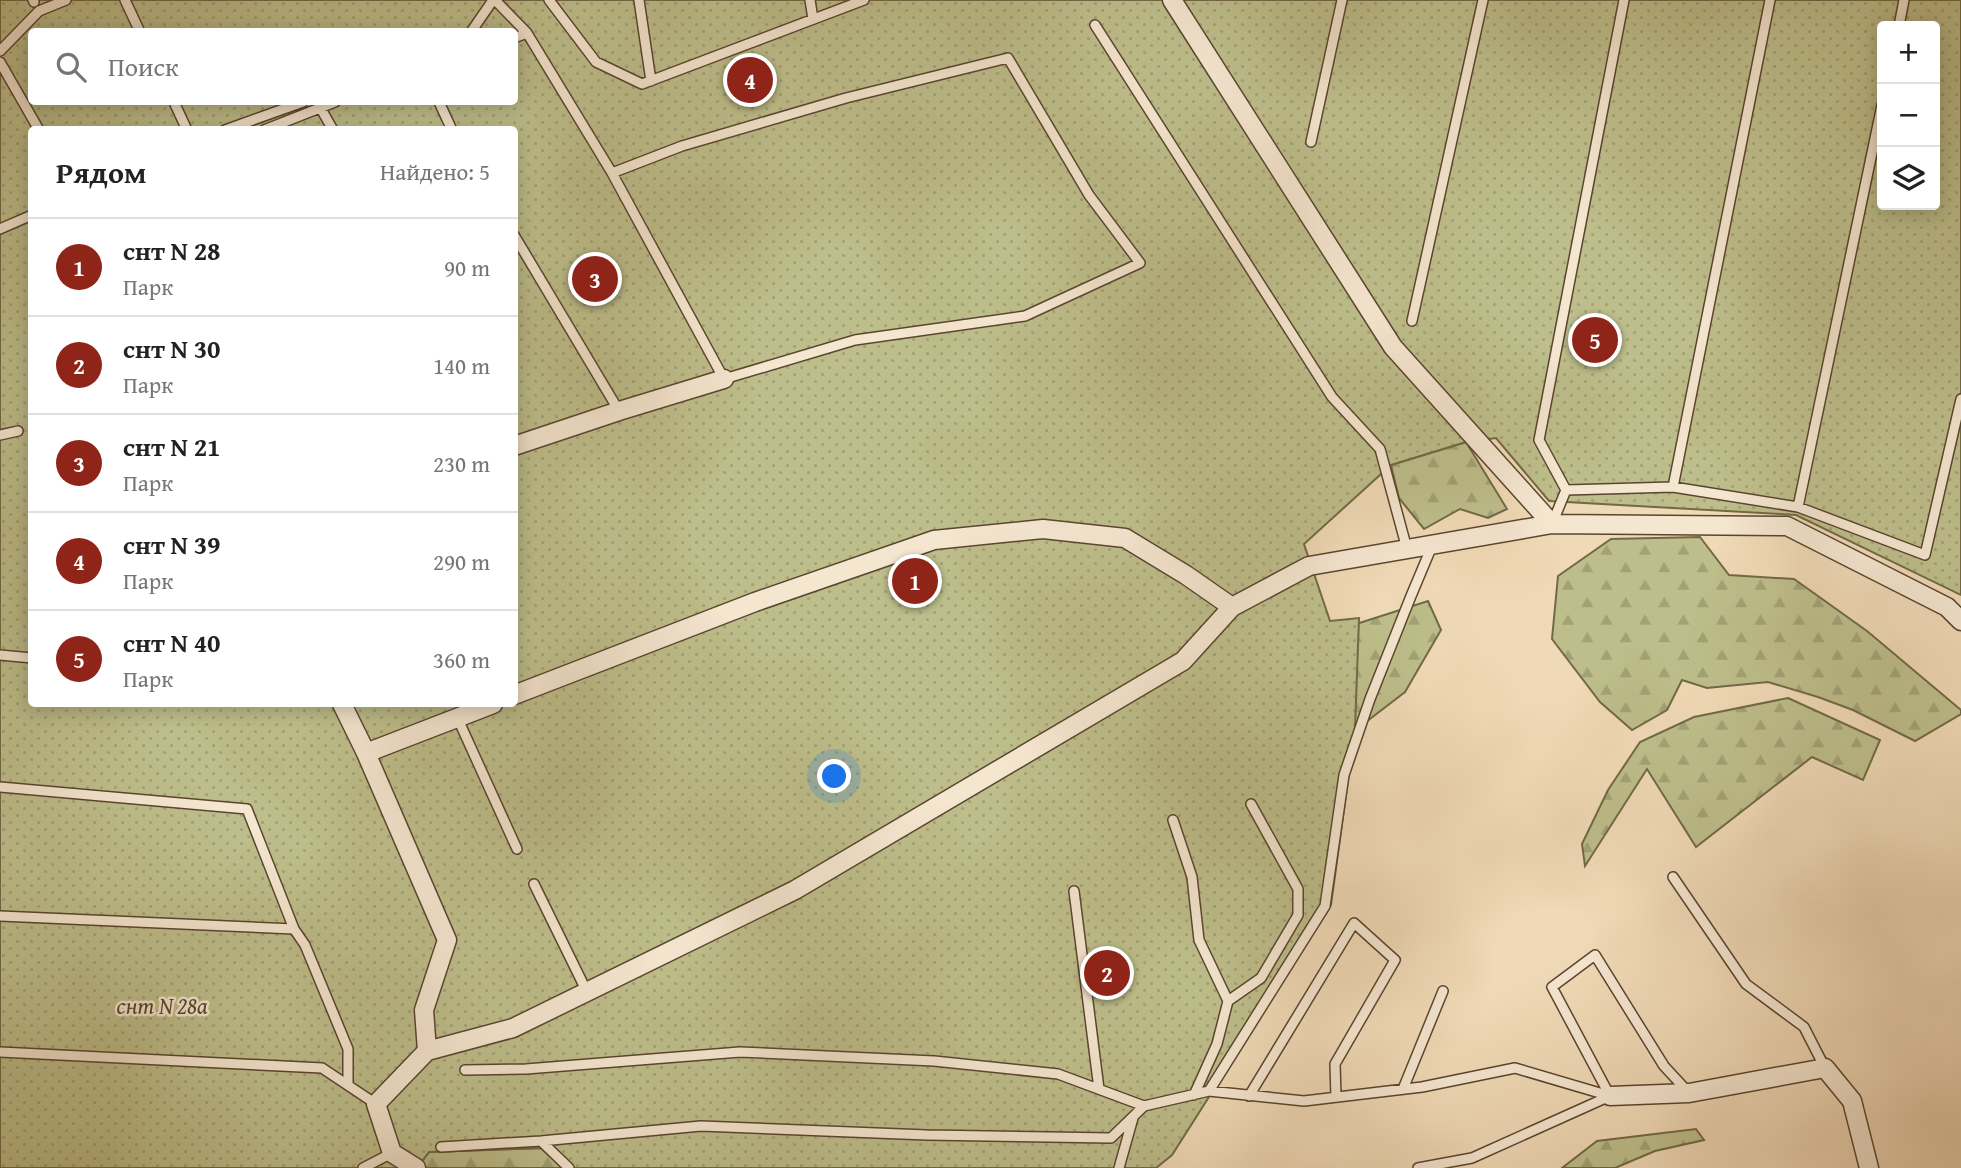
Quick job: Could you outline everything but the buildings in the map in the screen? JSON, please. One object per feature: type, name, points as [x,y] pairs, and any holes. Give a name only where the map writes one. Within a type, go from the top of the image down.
[{"type":"street","points":[[1172,0],[1393,347],[1552,524]]},
{"type":"street","points":[[518,445],[724,379]]},
{"type":"street","points":[[416,1168],[393,1153],[376,1104],[427,1051],[513,1028],[795,890],[1183,661],[1231,607],[1309,566],[1552,524],[1787,526],[1947,607],[1961,621]]},
{"type":"street","points":[[518,693],[755,602],[934,540],[1043,529],[1125,538],[1186,575],[1231,607]]},
{"type":"street","points":[[343,707],[447,940],[424,1010],[427,1051]]},
{"type":"street","points":[[366,753],[485,707]]},
{"type":"street","points":[[1610,1096],[1689,1093],[1825,1068],[1852,1101],[1868,1168]]},
{"type":"lane","points":[[0,51],[39,11],[66,0]]},
{"type":"lane","points":[[125,0],[138,28]]},
{"type":"lane","points":[[474,28],[494,0],[527,33],[612,173],[724,379],[855,341],[1025,316],[1140,263],[1089,195],[1007,58],[846,98],[682,146],[612,173]]},
{"type":"lane","points":[[550,0],[596,62],[642,84],[864,0]]},
{"type":"lane","points":[[639,0],[652,81]]},
{"type":"lane","points":[[810,0],[813,19]]},
{"type":"lane","points":[[1311,142],[1342,0]]},
{"type":"lane","points":[[1412,321],[1483,0]]},
{"type":"lane","points":[[1566,490],[1539,440],[1624,0]]},
{"type":"lane","points":[[1673,487],[1770,0]]},
{"type":"lane","points":[[1900,21],[1904,0]]},
{"type":"lane","points":[[1095,25],[1332,397],[1380,449],[1407,549]]},
{"type":"lane","points":[[518,36],[527,33]]},
{"type":"lane","points":[[0,62],[37,126]]},
{"type":"lane","points":[[175,105],[185,126]]},
{"type":"lane","points":[[236,126],[295,105]]},
{"type":"lane","points":[[274,126],[326,105]]},
{"type":"lane","points":[[440,105],[450,126]]},
{"type":"lane","points":[[320,107],[331,126]]},
{"type":"lane","points":[[1798,507],[1877,129]]},
{"type":"lane","points":[[0,229],[28,217]]},
{"type":"lane","points":[[518,242],[620,411]]},
{"type":"lane","points":[[1566,490],[1673,487],[1798,507],[1925,555],[1961,399]]},
{"type":"lane","points":[[0,435],[18,430]]},
{"type":"lane","points":[[1552,524],[1566,490]]},
{"type":"lane","points":[[1209,1091],[1325,906],[1344,775],[1370,699],[1433,544]]},
{"type":"lane","points":[[0,655],[28,658]]},
{"type":"lane","points":[[457,717],[517,849]]},
{"type":"lane","points":[[0,787],[247,810],[293,929],[305,945],[348,1049],[348,1086]]},
{"type":"lane","points":[[1228,1001],[1261,978],[1298,915],[1298,889],[1251,804]]},
{"type":"lane","points":[[1173,820],[1192,877],[1199,940],[1228,1001],[1217,1044],[1194,1094]]},
{"type":"lane","points":[[1674,877],[1746,984],[1804,1027],[1825,1068]]},
{"type":"lane","points":[[534,884],[587,992]]},
{"type":"lane","points":[[1074,891],[1099,1089]]},
{"type":"lane","points":[[0,916],[293,929]]},
{"type":"lane","points":[[1249,1096],[1354,923],[1395,960],[1335,1065],[1336,1097]]},
{"type":"lane","points":[[1610,1096],[1552,987],[1595,955],[1664,1066],[1689,1093]]},
{"type":"lane","points":[[1403,1089],[1443,991]]},
{"type":"lane","points":[[0,1052],[322,1068],[376,1104]]},
{"type":"lane","points":[[465,1070],[526,1069],[740,1052],[948,1062],[1058,1074],[1144,1106]]},
{"type":"lane","points":[[441,1147],[701,1126],[927,1135],[1111,1138],[1144,1106],[1209,1091],[1304,1101],[1403,1089],[1515,1068],[1610,1096]]},
{"type":"lane","points":[[1418,1168],[1472,1158],[1610,1096]]},
{"type":"lane","points":[[1119,1168],[1133,1116]]},
{"type":"lane","points":[[541,1141],[569,1168]]},
{"type":"lane","points":[[363,1168],[393,1153]]},
{"type":"green space","name":"снт N 28а","points":[[0,0],[1961,0],[1961,595],[1796,515],[1549,501],[1496,438],[1466,442],[1391,465],[1304,544],[1330,621],[1359,618],[1355,729],[1331,905],[1172,1155],[1156,1168],[563,1168],[541,1148],[429,1152],[417,1168],[0,1168]]},
{"type":"green space","points":[[1466,442],[1507,509],[1488,518],[1460,509],[1424,529],[1399,498],[1391,465]]},
{"type":"green space","points":[[1700,537],[1729,575],[1794,579],[1867,631],[1961,710],[1961,714],[1915,741],[1853,710],[1768,682],[1707,688],[1682,680],[1667,710],[1632,730],[1600,702],[1552,639],[1558,576],[1611,539]]},
{"type":"green space","points":[[1428,601],[1441,630],[1405,692],[1349,735],[1350,626]]},
{"type":"green space","points":[[1788,698],[1880,740],[1863,780],[1812,757],[1696,847],[1647,769],[1585,866],[1582,844],[1608,790],[1640,742],[1694,717]]},
{"type":"green space","points":[[1696,1129],[1704,1140],[1655,1151],[1615,1168],[1562,1168],[1597,1141]]},
{"type":"green space","points":[[542,1148],[563,1168],[417,1168],[429,1152]]},
{"type":"place","name":"снт N 39","points":[[750,80]]},
{"type":"place","name":"снт N 21","points":[[595,279]]},
{"type":"place","name":"снт N 40","points":[[1595,340]]},
{"type":"place","name":"снт N 28","points":[[915,581]]},
{"type":"place","name":"снт N 30","points":[[1107,973]]}]
